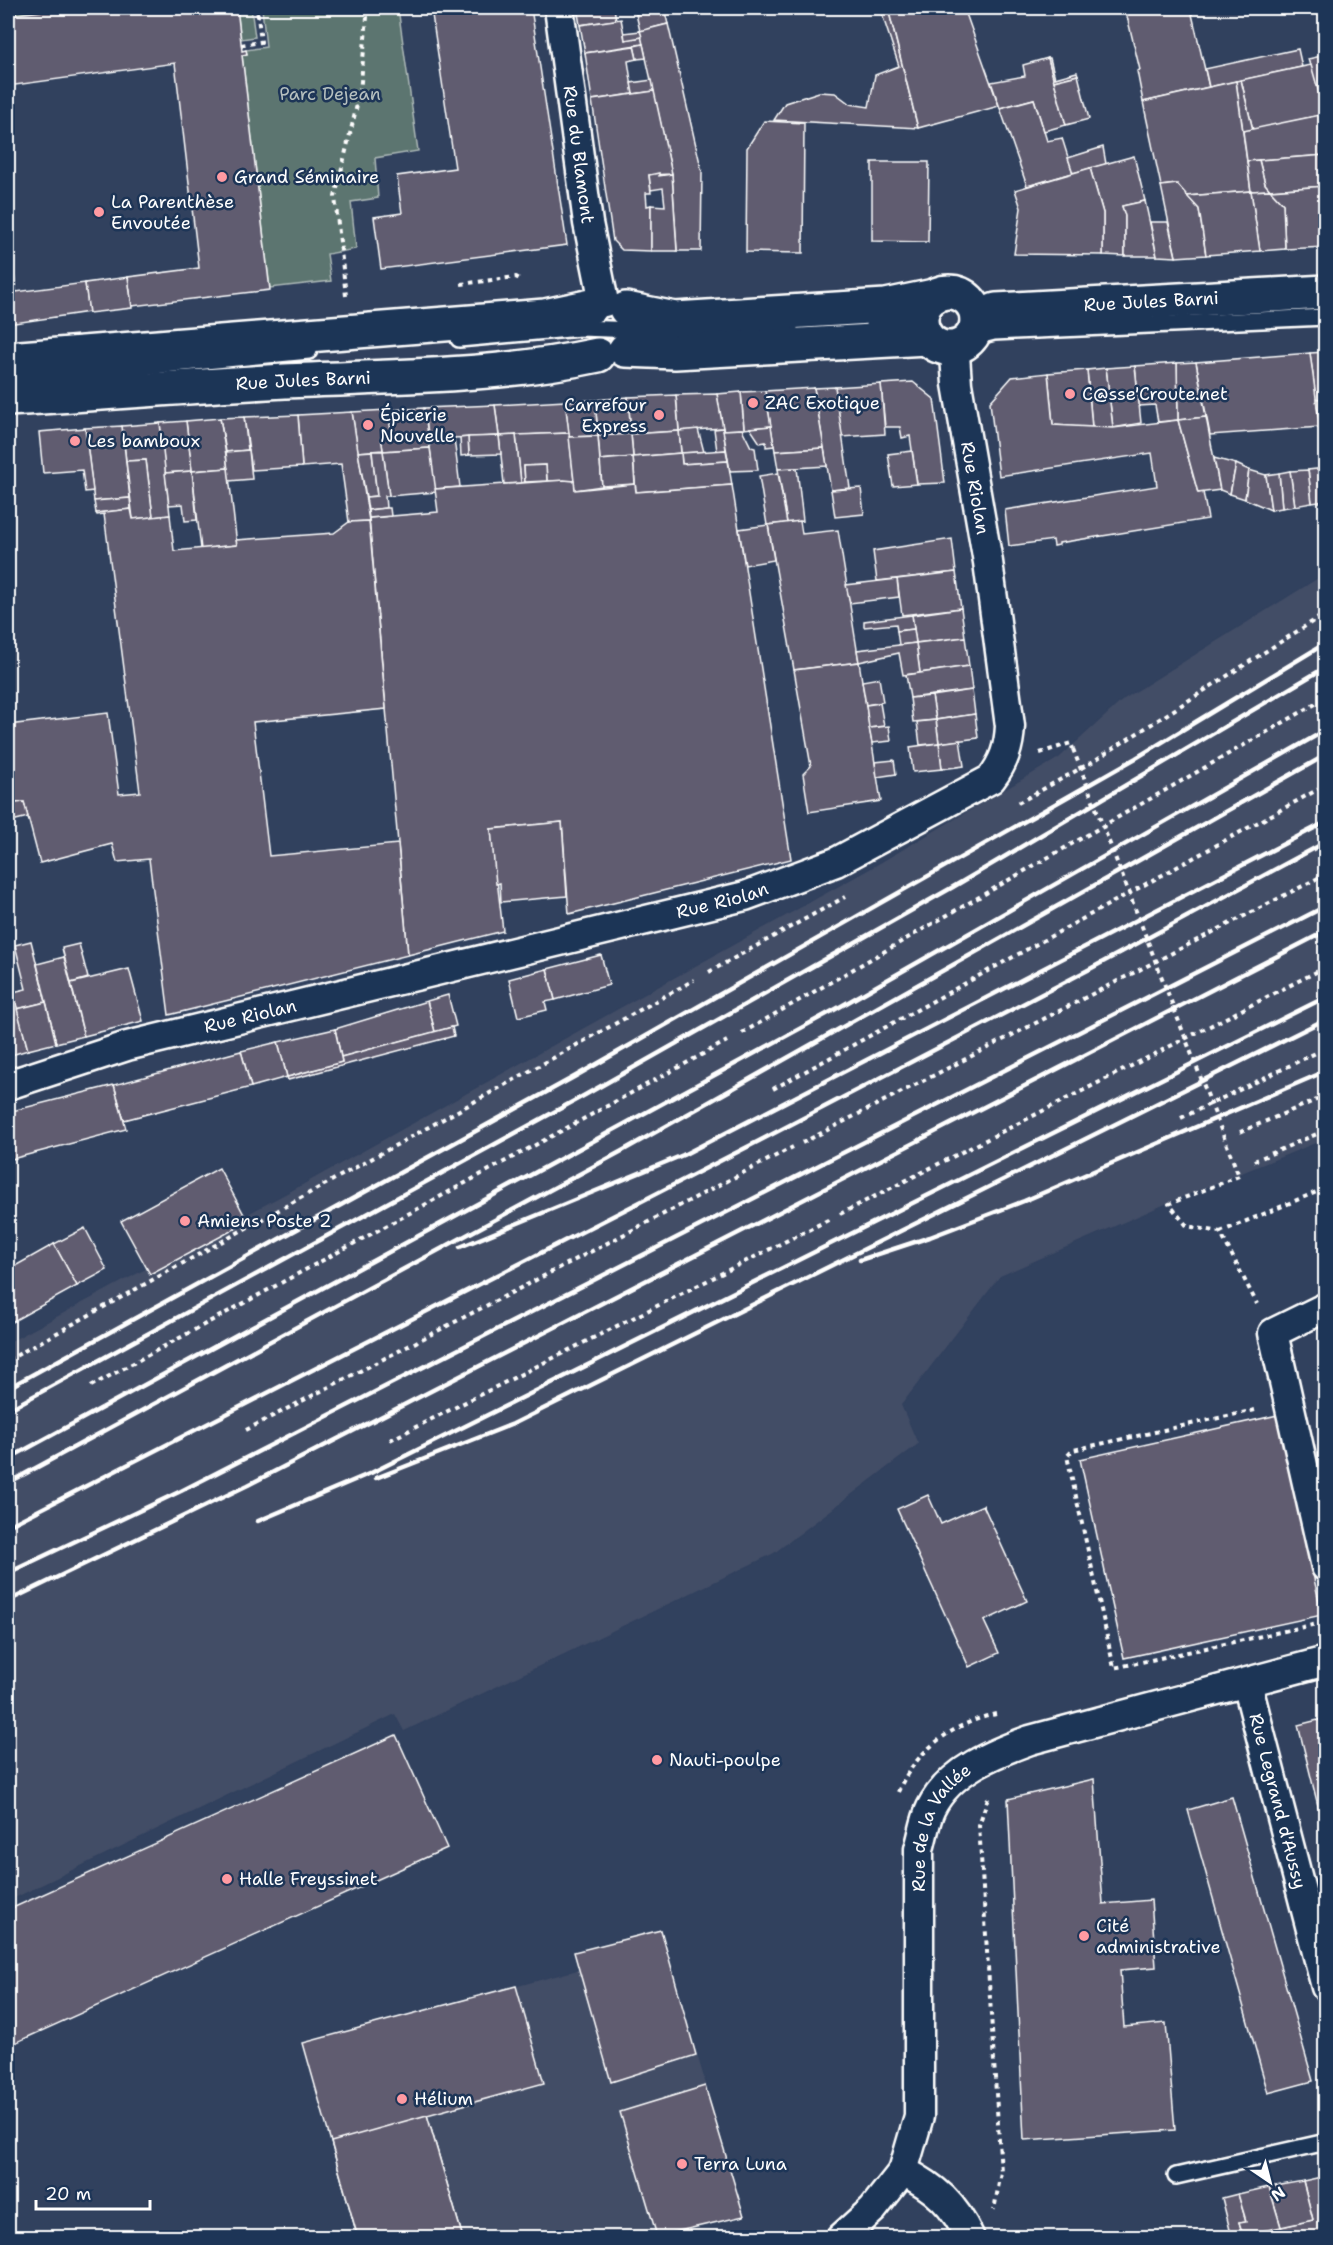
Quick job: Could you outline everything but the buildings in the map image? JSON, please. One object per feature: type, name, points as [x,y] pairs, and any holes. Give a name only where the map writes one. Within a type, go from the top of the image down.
[{"type":"main road","name":"Rue Jules Barni","points":[[8,359],[335,344],[545,316],[608,326],[675,319],[886,306],[927,320],[950,292],[965,297],[971,303],[969,334]]},
{"type":"main road","name":"Rue Jules Barni","points":[[969,334],[1005,309],[1326,292]]},
{"type":"main road","points":[[927,320],[942,347],[969,334]]},
{"type":"main road","name":"Rue Jules Barni","points":[[8,399],[552,365],[608,326]]},
{"type":"street","name":"Rue du Blamont","points":[[559,8],[588,223],[608,326]]},
{"type":"street","name":"Rue Riolan","points":[[8,1084],[127,1046],[745,896],[836,862],[991,779],[1001,766],[1009,745],[1010,726],[988,562],[957,384],[955,355],[969,334]]},
{"type":"street","points":[[1326,1307],[1272,1333],[1326,1567]]},
{"type":"street","name":"Rue de la Vallée","points":[[829,2232],[873,2209],[903,2171],[919,2116],[919,1849],[931,1807],[953,1781],[985,1756],[1030,1740],[1326,1661]]},
{"type":"street","name":"Rue Legrand d'Aussy","points":[[1246,1683],[1326,1987]]},
{"type":"street","points":[[903,2171],[930,2186],[948,2202],[970,2238]]},
{"type":"lane","points":[[969,334],[1326,317]]},
{"type":"lane","points":[[862,325],[927,320]]},
{"type":"lane","points":[[608,326],[675,335],[804,328]]},
{"type":"lane","points":[[8,380],[335,344]]},
{"type":"lane","points":[[1176,2176],[1326,2142]]},
{"type":"path","points":[[241,45],[261,42],[257,8]]},
{"type":"path","points":[[335,344],[335,197],[360,92],[367,16],[364,8]]},
{"type":"path","points":[[1009,807],[1092,762],[1326,613]]},
{"type":"path","points":[[742,1033],[1326,698]]},
{"type":"path","points":[[1034,755],[1071,743],[1239,1176],[1169,1204],[1187,1226],[1220,1232],[1326,1188]]},
{"type":"path","points":[[772,1089],[1326,785]]},
{"type":"path","points":[[802,1143],[1326,873]]},
{"type":"path","points":[[709,972],[855,892]]},
{"type":"path","points":[[840,1214],[1326,967]]},
{"type":"path","points":[[8,1360],[694,981]]},
{"type":"path","points":[[91,1386],[727,1041]]},
{"type":"path","points":[[1181,1118],[1326,1048]]},
{"type":"path","points":[[1240,1132],[1326,1096]]},
{"type":"path","points":[[1254,1161],[1326,1130]]},
{"type":"path","points":[[246,1430],[794,1147]]},
{"type":"path","points":[[390,1440],[832,1218]]},
{"type":"path","points":[[1220,1232],[1272,1333]]},
{"type":"path","points":[[1288,1403],[1072,1450],[1067,1456],[1114,1668],[1326,1622]]},
{"type":"path","points":[[897,1796],[905,1776],[938,1738],[975,1719],[997,1714]]},
{"type":"path","points":[[991,1791],[979,1825],[1001,2172],[992,2220]]},
{"type":"path","points":[[799,2238],[829,2232]]},
{"type":"shaded area","points":[[1325,574],[1325,1139],[1177,1199],[1000,1276],[901,1405],[918,1444],[774,1553],[404,1731],[395,1714],[8,1901],[8,1343],[304,1184],[868,870],[1059,758],[1124,699]]},
{"type":"shaded area","points":[[661,1930],[744,2216],[650,2237],[358,2237],[303,2043],[578,1970],[574,1952]]},
{"type":"green space","points":[[8,8],[69,8],[8,15]]},
{"type":"green space","points":[[237,8],[251,8],[255,37],[241,39]]},
{"type":"green space","name":"Parc Dejean","points":[[262,8],[398,8],[418,151],[375,158],[378,198],[351,202],[356,249],[327,254],[331,281],[270,288],[242,55],[247,54],[246,50],[266,47]]},
{"type":"railway","points":[[8,1388],[574,1077],[1136,758],[1326,643]]},
{"type":"railway","points":[[8,1410],[585,1095],[953,887],[1326,667]]},
{"type":"railway","points":[[8,1459],[836,1009],[1326,730]]},
{"type":"railway","points":[[8,1483],[622,1151],[1326,755]]},
{"type":"railway","points":[[460,1247],[683,1155],[1326,822]]},
{"type":"railway","points":[[8,1526],[759,1141],[1088,970],[1326,842]]},
{"type":"railway","points":[[8,1573],[181,1491],[1326,906]]},
{"type":"railway","points":[[8,1601],[248,1485],[1326,931]]},
{"type":"railway","points":[[258,1521],[371,1473],[1326,997]]},
{"type":"railway","points":[[376,1478],[513,1424],[1326,1019]]},
{"type":"railway","points":[[860,1260],[930,1237],[1024,1201],[1326,1071]]},
{"type":"place","name":"Grand Séminaire","points":[[222,177]]},
{"type":"place","name":"La Parenthèse Envoutée","points":[[99,212]]},
{"type":"place","name":"C@sse'Croute.net","points":[[1070,394]]},
{"type":"place","name":"ZAC Exotique","points":[[753,403]]},
{"type":"place","name":"Carrefour Express","points":[[659,415]]},
{"type":"place","name":"Épicerie Nouvelle","points":[[368,425]]},
{"type":"place","name":"Les bamboux","points":[[75,441]]},
{"type":"place","name":"Amiens Poste 2","points":[[185,1221]]},
{"type":"place","name":"Nauti-poulpe","points":[[657,1760]]},
{"type":"place","name":"Halle Freyssinet","points":[[227,1879]]},
{"type":"place","name":"Cité administrative","points":[[1084,1936]]},
{"type":"place","name":"Hélium","points":[[402,2099]]},
{"type":"place","name":"Terra Luna","points":[[682,2164]]}]
